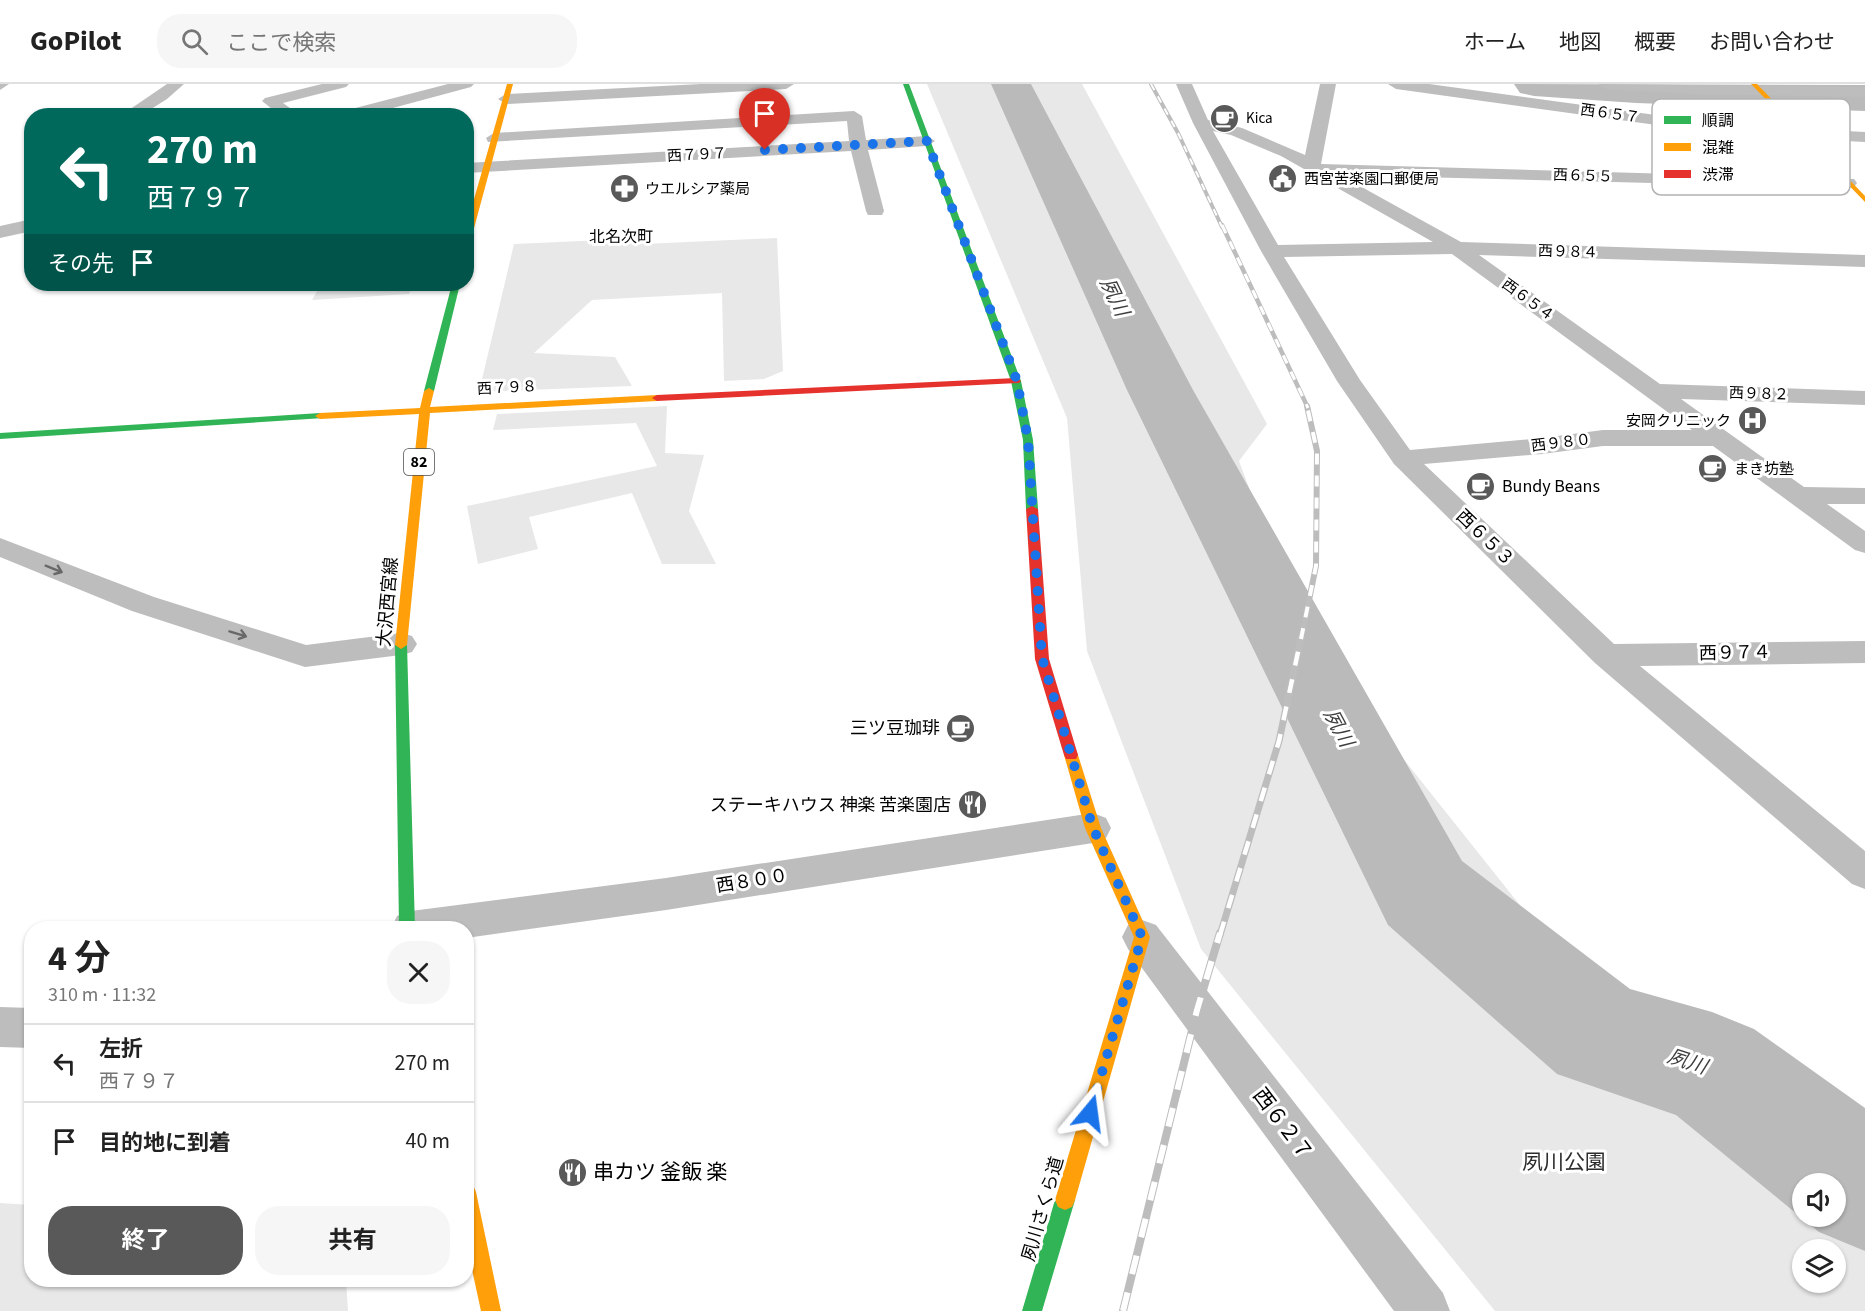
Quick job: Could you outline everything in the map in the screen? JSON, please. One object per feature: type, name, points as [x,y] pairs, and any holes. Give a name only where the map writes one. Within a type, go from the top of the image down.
[{"type":"street","points":[[142,108],[162,96],[176,84]]},
{"type":"street","points":[[281,108],[270,101],[341,84]]},
{"type":"street","points":[[408,84],[424,95]]},
{"type":"street","points":[[373,108],[466,84]]},
{"type":"street","points":[[474,212],[508,91],[786,84]]},
{"type":"street","points":[[906,84],[1017,381],[1029,451],[1042,658],[1093,828],[1142,937]]},
{"type":"street","points":[[1184,84],[1201,123]]},
{"type":"street","points":[[1314,167],[1328,84]]},
{"type":"street","name":"西６５７","points":[[1396,84],[1652,119]]},
{"type":"street","points":[[1606,84],[1762,92],[1865,92]]},
{"type":"street","points":[[1762,92],[1834,99]]},
{"type":"street","points":[[1850,101],[1865,102]]},
{"type":"street","points":[[494,138],[854,116],[858,145],[875,211]]},
{"type":"street","name":"西６５４","points":[[1201,123],[1236,131],[1287,152],[1457,248],[1865,544]]},
{"type":"street","name":"西６５３","points":[[1201,123],[1271,251],[1349,381],[1403,458],[1606,655],[1865,873]]},
{"type":"street","name":"西６５７","points":[[1850,137],[1865,137]]},
{"type":"street","name":"西７９７","points":[[474,167],[927,141]]},
{"type":"street","name":"西６５５","points":[[1314,167],[1652,177]]},
{"type":"street","points":[[1850,185],[1865,201]]},
{"type":"street","points":[[0,232],[24,227]]},
{"type":"street","name":"西９８４","points":[[1271,251],[1457,248],[1865,261]]},
{"type":"street","name":"大沢西宮線","points":[[409,921],[401,644],[424,409],[454,291]]},
{"type":"street","name":"西７９８","points":[[0,436],[424,409],[1017,381]]},
{"type":"street","name":"西９８２","points":[[1653,391],[1865,398]]},
{"type":"street","name":"西９８０","points":[[1403,458],[1603,438],[1719,438]]},
{"type":"street","points":[[1795,495],[1865,496]]},
{"type":"street","points":[[0,548],[143,604],[305,656],[401,644]]},
{"type":"street","name":"西９７４","points":[[1606,655],[1865,652]]},
{"type":"street","name":"西８００","points":[[462,921],[666,894],[1093,828]]},
{"type":"street","name":"夙川さくら道","points":[[1032,1311],[1142,937]]},
{"type":"street","name":"西６２７","points":[[1142,937],[1425,1311]]},
{"type":"street","points":[[0,1027],[24,1028]]},
{"type":"street","points":[[474,1230],[491,1311]]},
{"type":"green space","name":"夙川公園","points":[[927,84],[1082,84],[1267,424],[1239,461],[1304,634],[1539,929],[1792,1178],[1792,1227],[1841,1227],[1865,1250],[1865,1311],[1495,1311],[1201,949],[1087,651],[1067,418]]},
{"type":"green space","points":[[777,238],[783,371],[764,379],[724,381],[722,293],[592,300],[534,353],[615,357],[632,386],[479,392],[514,244],[626,239],[644,244]]},
{"type":"green space","points":[[317,291],[410,291],[409,294],[312,300]]},
{"type":"green space","points":[[667,406],[665,453],[704,455],[689,511],[716,564],[662,564],[632,493],[529,517],[538,549],[478,564],[467,506],[657,466],[636,423],[493,430],[497,414]]},
{"type":"green space","points":[[0,1203],[24,1205],[24,1287],[346,1287],[348,1311],[0,1311]]},
{"type":"waterway","name":"夙川","points":[[1011,84],[1160,390],[1425,893],[1598,1035],[1712,1069],[1865,1186]]},
{"type":"waterway","points":[[1534,84],[1636,91],[1865,98]]},
{"type":"railway","points":[[1151,84],[1178,133],[1222,227]]},
{"type":"railway","points":[[1222,225],[1308,408]]},
{"type":"railway","points":[[1301,639],[1316,566],[1317,451],[1307,406]]},
{"type":"railway","points":[[1220,935],[1279,741],[1301,638]]},
{"type":"railway","points":[[1123,1311],[1197,1010],[1220,933]]},
{"type":"traffic: fast","points":[[906,84],[1016,381],[1028,440],[1032,509]]},
{"type":"traffic: fast","points":[[429,391],[454,291]]},
{"type":"traffic: fast","points":[[0,436],[320,416]]},
{"type":"traffic: fast","points":[[401,645],[407,921]]},
{"type":"traffic: fast","points":[[1032,1311],[1065,1200]]},
{"type":"traffic: slow","points":[[474,214],[510,84]]},
{"type":"traffic: slow","points":[[1754,84],[1768,99]]},
{"type":"traffic: slow","points":[[1850,184],[1865,200]]},
{"type":"traffic: slow","points":[[401,645],[425,409],[429,391]]},
{"type":"traffic: slow","points":[[320,416],[657,398]]},
{"type":"traffic: slow","points":[[1065,1200],[1142,937],[1093,828],[1071,755]]},
{"type":"traffic: slow","points":[[474,1230],[491,1311]]},
{"type":"traffic: jam","points":[[657,398],[1016,381]]},
{"type":"traffic: jam","points":[[1032,509],[1042,659],[1071,755]]},
{"type":"place","name":"Kica","points":[[1225,118]]},
{"type":"place","name":"西宮苦楽園口郵便局","points":[[1283,179]]},
{"type":"place","name":"ウエルシア薬局","points":[[624,189]]},
{"type":"place","name":"安岡クリニック","points":[[1752,421]]},
{"type":"place","name":"まき坊塾","points":[[1713,469]]},
{"type":"place","name":"Bundy Beans","points":[[1481,486]]},
{"type":"place","name":"三ツ豆珈琲","points":[[961,728]]},
{"type":"place","name":"ステーキハウス 神楽 苦楽園店","points":[[972,805]]},
{"type":"place","name":"串カツ 釜飯 楽","points":[[572,1172]]},
{"type":"district","name":"北名次町","points":[[621,237]]},
{"type":"route","points":[[765,150],[927,141],[1017,381],[1028,440],[1042,658],[1093,828],[1142,937],[1090,1113]]}]
